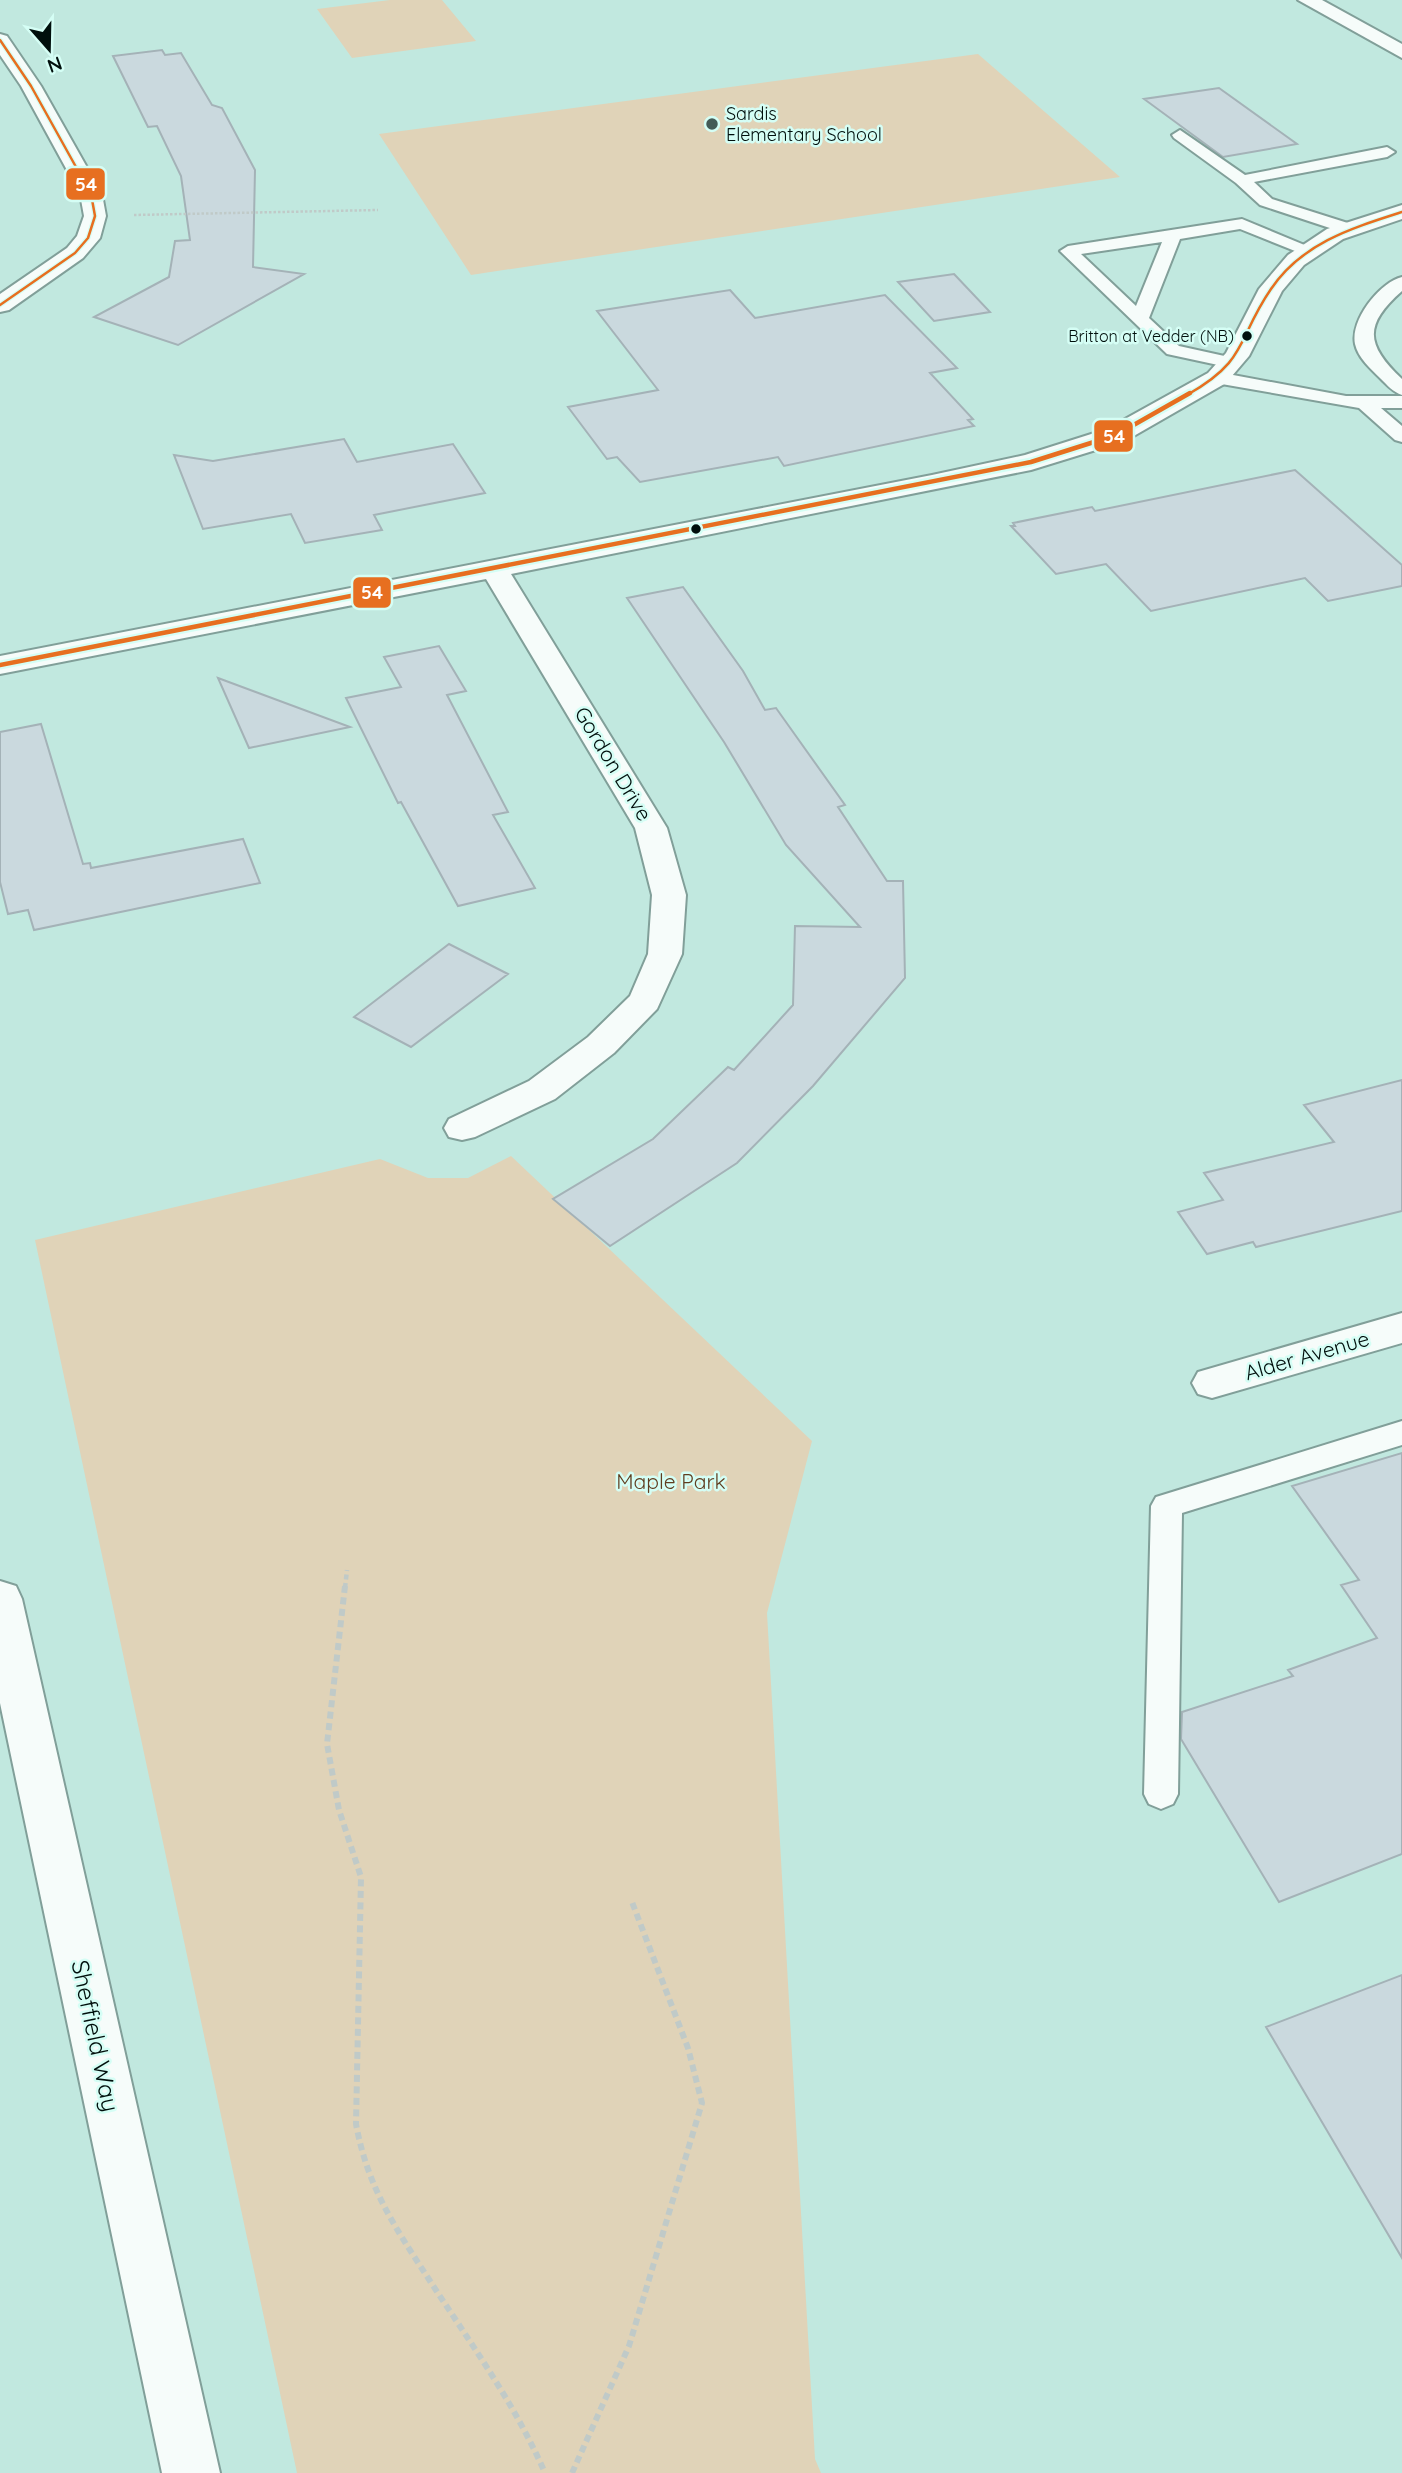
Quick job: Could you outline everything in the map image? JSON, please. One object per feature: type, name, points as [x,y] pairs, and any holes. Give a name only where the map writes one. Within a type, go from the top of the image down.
[{"type":"street","points":[[1308,0],[1402,52]]},
{"type":"street","points":[[0,40],[21,87],[90,194],[95,216],[88,238],[75,253],[0,305]]},
{"type":"street","points":[[0,665],[495,570],[1031,462],[1116,435],[1225,370],[1271,289],[1296,260],[1348,229],[1402,212]]},
{"type":"street","name":"Gordon Drive","points":[[462,1128],[542,1090],[601,1045],[645,1001],[665,954],[668,919],[669,895],[651,828],[495,570]]},
{"type":"street","name":"Alder Avenue","points":[[1212,1383],[1402,1328]]},
{"type":"street","name":"Sheffield Way","points":[[0,1599],[191,2473]]},
{"type":"lane","points":[[1180,135],[1242,180],[1266,202],[1348,229]]},
{"type":"lane","points":[[1242,180],[1387,152]]},
{"type":"lane","points":[[1242,224],[1266,202]]},
{"type":"lane","points":[[1311,250],[1242,224],[1068,251],[1173,350],[1225,370],[1365,403],[1402,402]]},
{"type":"lane","points":[[1140,319],[1172,234]]},
{"type":"lane","points":[[1402,282],[1387,293],[1366,324],[1364,342],[1368,353],[1402,389]]},
{"type":"lane","points":[[1365,403],[1402,436]]},
{"type":"lane","points":[[1161,1794],[1167,1506],[1402,1433]]},
{"type":"path","points":[[95,216],[378,210]]},
{"type":"path","points":[[347,1570],[327,1744],[339,1810],[360,1877],[356,2124],[363,2162],[386,2213],[524,2427],[545,2473]]},
{"type":"path","points":[[572,2473],[629,2346],[702,2103],[688,2048],[632,1902]]},
{"type":"green space","points":[[390,0],[442,0],[476,41],[352,58],[317,9]]},
{"type":"green space","points":[[978,54],[1120,177],[471,275],[379,134]]},
{"type":"green space","name":"Maple Park","points":[[511,1156],[812,1441],[767,1613],[815,2459],[821,2473],[297,2473],[35,1240],[380,1159],[428,1178],[468,1178]]},
{"type":"building","points":[[162,50],[165,55],[181,53],[212,105],[222,108],[255,170],[253,267],[304,274],[178,345],[94,317],[169,277],[175,241],[190,240],[181,176],[157,126],[148,127],[113,56]]},
{"type":"building","points":[[1219,88],[1297,144],[1223,157],[1144,99]]},
{"type":"building","points":[[954,274],[990,312],[934,321],[898,282]]},
{"type":"building","points":[[730,290],[755,318],[885,295],[957,368],[930,373],[973,419],[968,420],[974,426],[784,466],[778,457],[640,482],[617,457],[607,459],[568,407],[658,390],[597,311]]},
{"type":"building","points":[[344,439],[357,462],[453,444],[485,493],[374,515],[382,530],[305,543],[291,514],[203,529],[174,455],[213,461]]},
{"type":"building","points":[[1295,470],[1402,565],[1402,586],[1328,601],[1305,578],[1151,611],[1106,564],[1056,574],[1011,526],[1015,526],[1013,523],[1092,507],[1095,511]]},
{"type":"building","points":[[683,587],[743,671],[765,710],[776,708],[845,805],[838,807],[887,881],[903,881],[905,978],[813,1086],[737,1163],[610,1246],[553,1199],[653,1139],[728,1067],[734,1070],[793,1005],[795,926],[860,927],[786,845],[724,742],[627,598]]},
{"type":"building","points":[[439,646],[466,691],[447,695],[508,812],[493,815],[535,888],[458,906],[401,802],[398,803],[346,698],[401,687],[384,657]]},
{"type":"building","points":[[218,678],[350,727],[249,748]]},
{"type":"building","points":[[41,724],[83,864],[90,863],[91,868],[243,839],[260,883],[34,930],[28,910],[8,914],[0,882],[0,732]]},
{"type":"building","points":[[449,944],[508,974],[411,1047],[354,1017]]},
{"type":"building","points":[[1402,1080],[1402,1211],[1256,1247],[1253,1242],[1207,1254],[1178,1212],[1223,1200],[1204,1173],[1334,1142],[1304,1105]]},
{"type":"building","points":[[1402,1453],[1402,1854],[1279,1902],[1181,1739],[1182,1712],[1293,1676],[1288,1670],[1377,1638],[1341,1585],[1359,1580],[1292,1486]]},
{"type":"building","points":[[1402,1975],[1402,2258],[1266,2027]]},
{"type":"transit line","name":"54","points":[[0,40],[31,86],[91,194],[95,216],[88,238],[75,253],[0,305]]},
{"type":"transit line","name":"54","points":[[0,665],[932,483],[1031,462],[1116,435],[1217,378],[1237,356],[1271,289],[1296,260],[1335,234],[1402,212]]},
{"type":"place","name":"Sardis Elementary School","points":[[712,124]]},
{"type":"place","name":"Britton at Vedder (NB)","points":[[1247,336]]}]
